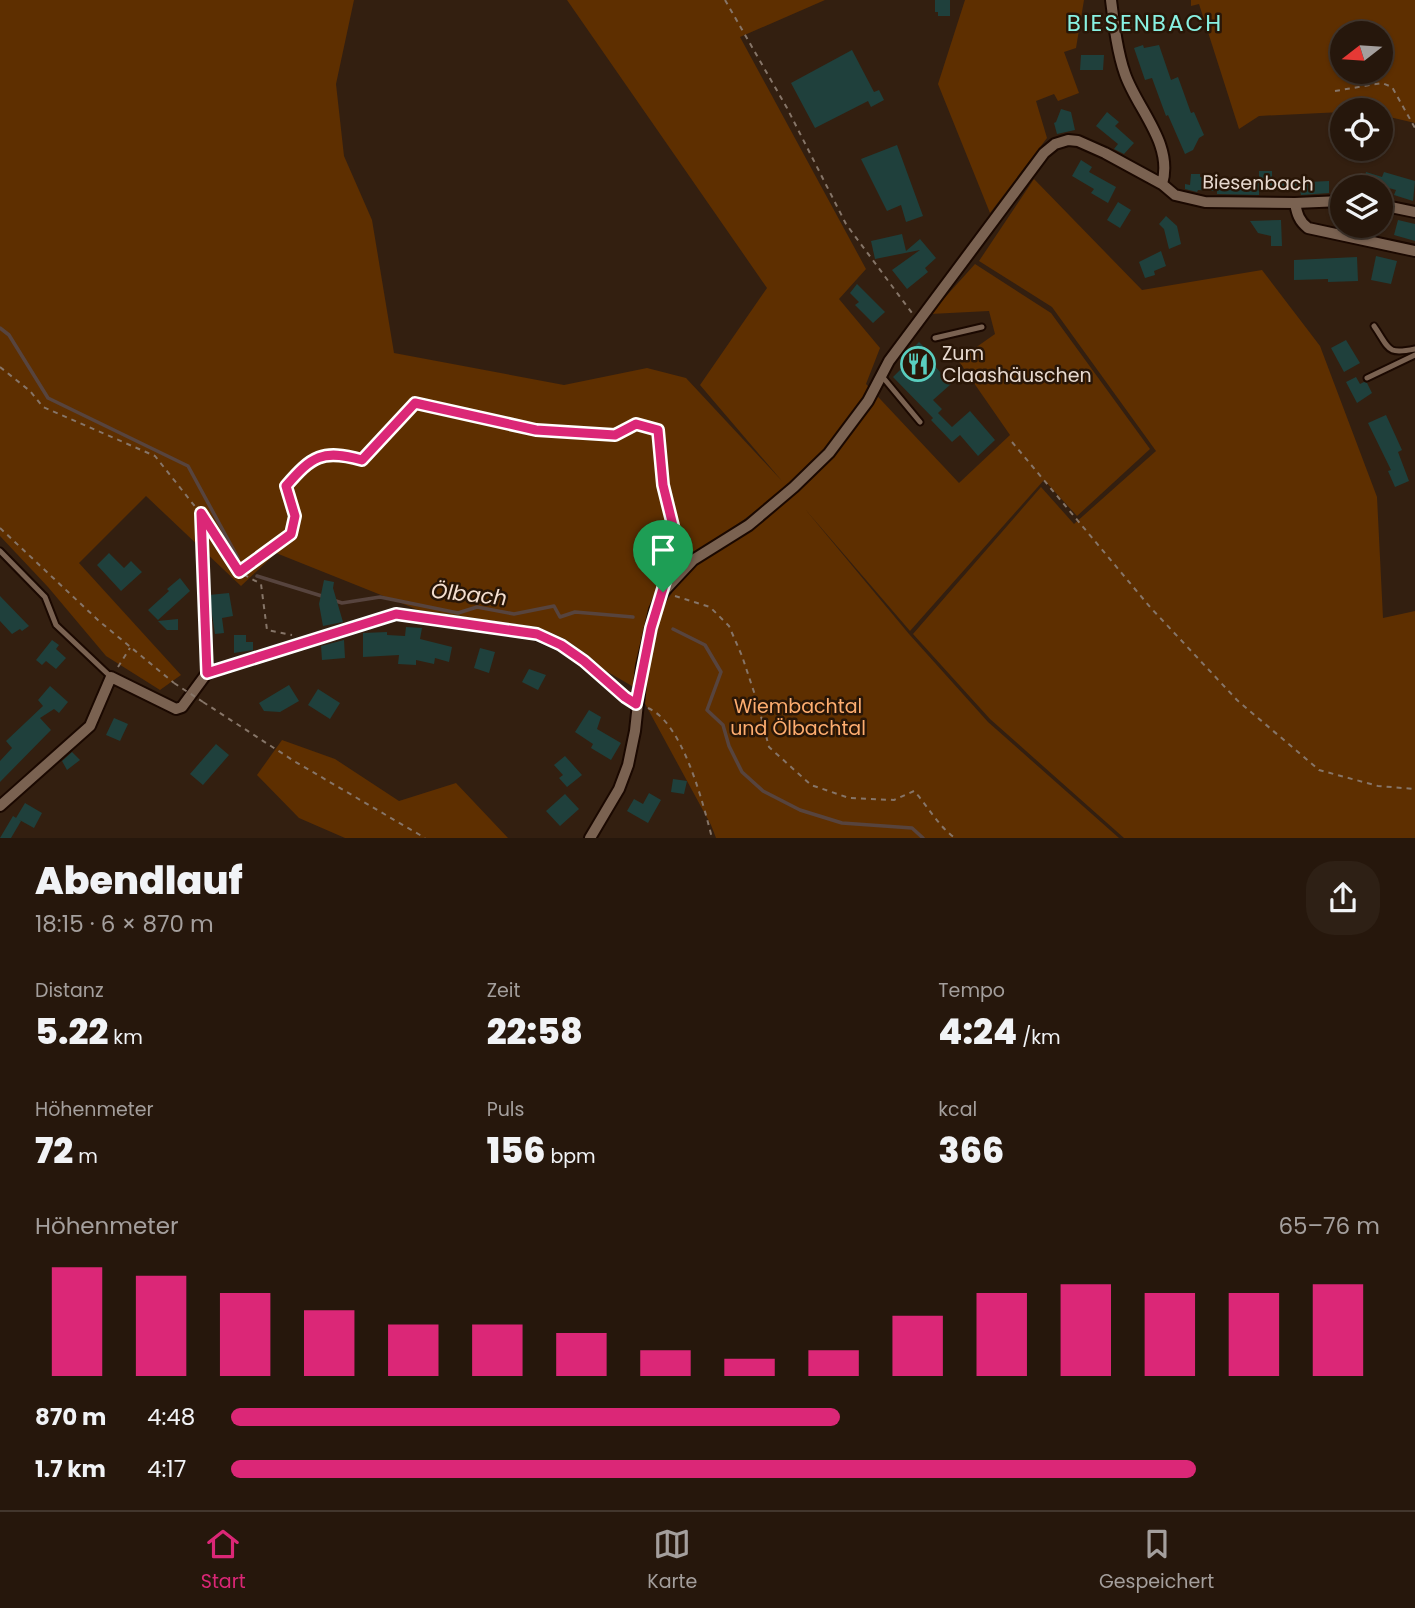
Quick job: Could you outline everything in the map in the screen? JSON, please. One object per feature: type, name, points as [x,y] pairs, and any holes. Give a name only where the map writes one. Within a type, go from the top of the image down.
[{"type":"street","points":[[594,837],[619,789],[628,765],[635,731],[636,704],[651,628],[663,592],[693,560],[749,524],[794,487],[829,453],[869,401],[889,361],[1044,153],[1055,144],[1068,140],[1078,141],[1162,184],[1165,173],[1163,158],[1149,116],[1126,76],[1111,0]]},
{"type":"street","name":"Biesenbach","points":[[1162,184],[1175,195],[1205,202],[1330,202]]},
{"type":"street","points":[[1295,203],[1301,223],[1308,228],[1415,251]]},
{"type":"street","points":[[1393,207],[1415,212]]},
{"type":"street","points":[[0,806],[90,726],[111,677],[176,709],[182,707],[207,673],[396,614],[537,634],[561,645],[584,661],[636,704]]},
{"type":"lane","points":[[1374,326],[1391,350],[1397,353],[1415,349]]},
{"type":"lane","points":[[935,338],[982,327]]},
{"type":"lane","points":[[1367,378],[1415,355]]},
{"type":"lane","points":[[881,375],[920,422]]},
{"type":"lane","points":[[0,551],[46,597],[56,625],[111,677]]},
{"type":"lane","points":[[202,584],[207,673]]},
{"type":"path","points":[[724,0],[787,108],[846,223],[919,322]]},
{"type":"path","points":[[1335,91],[1382,83],[1392,87],[1415,128]]},
{"type":"path","points":[[0,367],[30,391],[43,407],[155,456],[201,513],[239,572],[261,584],[267,629],[314,639]]},
{"type":"path","points":[[239,572],[291,534],[295,516],[286,486],[308,461],[338,453],[362,460],[415,403],[536,430],[615,435],[636,424],[658,430],[663,485],[677,542],[670,567]]},
{"type":"path","points":[[1012,442],[1150,607],[1237,699],[1319,770],[1378,786],[1415,789]]},
{"type":"path","points":[[201,513],[202,584]]},
{"type":"path","points":[[0,528],[45,573],[174,682],[294,761],[425,838]]},
{"type":"path","points":[[663,592],[710,607],[729,626],[757,701],[769,747],[811,785],[849,798],[894,800],[914,791],[928,805],[944,831],[955,838]]},
{"type":"path","points":[[111,677],[130,647]]},
{"type":"path","points":[[636,704],[660,713],[672,728],[701,794],[712,838]]},
{"type":"green space","name":"Wiembachtal und Ölbachtal","points":[[0,0],[354,0],[336,84],[344,156],[372,220],[394,353],[564,385],[647,368],[686,378],[782,481],[700,385],[767,288],[567,0],[825,0],[740,37],[866,269],[839,299],[880,348],[866,384],[959,483],[1010,435],[958,360],[995,334],[989,311],[930,314],[975,264],[1051,313],[1150,449],[1077,516],[1044,480],[910,631],[805,509],[909,634],[988,722],[1119,838],[716,838],[637,689],[536,630],[431,615],[276,553],[241,586],[146,496],[79,563],[181,675],[160,690],[106,656],[48,587],[0,536]],"holes":[[[787,487],[717,544],[684,577],[661,612],[640,679],[653,607],[690,555]]]},
{"type":"green space","points":[[965,0],[1084,0],[1076,48],[1064,52],[1079,93],[1058,101],[1054,94],[1036,101],[1047,138],[990,213],[938,84]]},
{"type":"green space","points":[[1191,0],[1415,0],[1415,123],[1393,118],[1393,98],[1330,98],[1330,113],[1259,116],[1239,129],[1199,4],[1191,6]]},
{"type":"green space","points":[[1034,179],[1142,290],[1262,270],[1320,346],[1377,497],[1383,618],[1415,611],[1415,838],[1124,838],[990,719],[913,634],[1041,487],[1074,524],[1156,451],[1052,307],[979,261]]},
{"type":"green space","points":[[282,740],[335,759],[399,801],[456,783],[508,838],[345,838],[299,818],[257,775]]},
{"type":"building","points":[[935,0],[950,0],[950,16],[938,16],[938,12],[935,12]]},
{"type":"building","points":[[1143,45],[1144,48],[1159,45],[1171,80],[1178,77],[1191,113],[1194,112],[1204,135],[1199,138],[1193,150],[1185,154],[1168,115],[1166,116],[1152,78],[1145,80],[1134,48]]},
{"type":"building","points":[[852,50],[874,92],[879,90],[884,100],[871,107],[868,101],[815,128],[791,83]]},
{"type":"building","points":[[1081,55],[1104,55],[1103,70],[1080,70]]},
{"type":"building","points":[[1061,109],[1071,112],[1075,130],[1057,134],[1054,123]]},
{"type":"building","points":[[1107,112],[1119,122],[1115,126],[1134,143],[1124,154],[1114,149],[1118,144],[1096,126]]},
{"type":"building","points":[[897,145],[923,216],[906,222],[901,205],[887,211],[861,159]]},
{"type":"building","points":[[1081,160],[1092,167],[1089,172],[1116,187],[1108,203],[1091,193],[1094,189],[1072,176]]},
{"type":"building","points":[[1259,171],[1272,171],[1272,181],[1329,181],[1329,193],[1301,195],[1300,189],[1259,190],[1259,195],[1217,194],[1217,191],[1197,192],[1185,189],[1185,184],[1190,185],[1191,174],[1234,179],[1234,185],[1240,188],[1254,188],[1254,182],[1259,182]]},
{"type":"building","points":[[1384,172],[1415,181],[1413,201],[1394,195],[1396,190],[1393,189],[1393,175],[1383,175]]},
{"type":"building","points":[[1118,202],[1131,210],[1120,228],[1107,220]]},
{"type":"building","points":[[1166,216],[1177,226],[1181,244],[1169,249],[1164,229],[1159,224]]},
{"type":"building","points":[[1281,220],[1282,246],[1271,246],[1271,236],[1258,233],[1250,221]]},
{"type":"building","points":[[1398,220],[1415,224],[1415,241],[1394,235]]},
{"type":"building","points":[[902,234],[906,251],[920,239],[936,258],[925,268],[928,272],[907,289],[892,270],[920,250],[875,259],[871,241]]},
{"type":"building","points":[[1161,251],[1166,266],[1154,271],[1155,275],[1145,278],[1139,262]]},
{"type":"building","points":[[1376,256],[1397,261],[1391,284],[1371,280]]},
{"type":"building","points":[[1357,257],[1358,281],[1294,280],[1294,260]]},
{"type":"building","points":[[857,284],[885,312],[873,323],[855,305],[859,302],[850,293]]},
{"type":"building","points":[[1346,340],[1360,363],[1344,372],[1331,348]]},
{"type":"building","points":[[919,342],[936,359],[932,363],[951,384],[933,400],[942,409],[933,418],[893,377],[909,358],[906,355]]},
{"type":"building","points":[[1356,377],[1360,384],[1367,383],[1372,393],[1357,403],[1346,382]]},
{"type":"building","points":[[970,411],[995,440],[978,456],[960,435],[952,442],[931,420],[938,413],[952,427]]},
{"type":"building","points":[[1386,415],[1402,450],[1398,452],[1409,481],[1395,487],[1388,471],[1391,470],[1368,423]]},
{"type":"building","points":[[109,553],[124,568],[131,561],[142,572],[121,591],[97,565]]},
{"type":"building","points":[[180,578],[190,591],[158,620],[148,610]]},
{"type":"building","points":[[324,580],[334,582],[333,588],[343,622],[323,626],[319,604]]},
{"type":"building","points":[[229,593],[233,616],[222,618],[224,633],[215,634],[209,595]]},
{"type":"building","points":[[0,596],[29,626],[12,634],[0,621]]},
{"type":"building","points":[[178,619],[178,630],[167,630],[158,621]]},
{"type":"building","points":[[406,627],[422,628],[420,639],[452,647],[449,662],[435,658],[434,664],[416,660],[416,665],[398,664],[399,655],[363,657],[363,633],[387,632],[387,635],[405,636]]},
{"type":"building","points":[[234,635],[246,635],[246,642],[253,642],[253,650],[234,653]]},
{"type":"building","points":[[52,640],[59,645],[56,649],[66,658],[56,669],[46,661],[42,665],[36,660]]},
{"type":"building","points":[[344,640],[345,658],[322,660],[321,646]]},
{"type":"building","points":[[480,648],[495,652],[489,673],[474,668]]},
{"type":"building","points":[[529,669],[546,675],[538,690],[522,682]]},
{"type":"building","points":[[289,685],[299,701],[280,712],[264,711],[259,703]]},
{"type":"building","points":[[50,686],[68,702],[59,713],[54,709],[40,718],[51,730],[0,782],[0,761],[12,748],[6,741],[43,706],[38,700]]},
{"type":"building","points":[[318,689],[340,703],[330,719],[308,705]]},
{"type":"building","points":[[589,710],[601,717],[597,729],[621,743],[611,760],[591,748],[593,744],[575,732]]},
{"type":"building","points":[[114,718],[128,724],[120,741],[106,735]]},
{"type":"building","points":[[216,744],[229,755],[203,785],[190,774]]},
{"type":"building","points":[[72,752],[80,760],[67,770],[62,761]]},
{"type":"building","points":[[565,756],[582,775],[567,787],[559,778],[563,775],[554,765]]},
{"type":"building","points":[[673,779],[687,781],[684,794],[671,792]]},
{"type":"building","points":[[649,793],[661,800],[648,823],[627,811],[634,799],[643,804]]},
{"type":"building","points":[[565,794],[579,809],[560,826],[546,811]]},
{"type":"building","points":[[25,803],[42,813],[34,828],[16,818]]},
{"type":"building","points":[[13,816],[21,821],[11,838],[0,838]]},
{"type":"waterway","name":"Ölbach","points":[[0,328],[9,335],[48,398],[188,466],[238,558]]},
{"type":"waterway","name":"Ölbach","points":[[257,576],[325,597]]},
{"type":"waterway","name":"Ölbach","points":[[336,601],[342,603],[380,597],[458,613],[477,607],[514,614],[554,606],[560,617],[575,612],[633,617]]},
{"type":"waterway","name":"Ölbach","points":[[673,629],[705,645],[721,672],[707,710],[723,725],[729,746],[742,772],[763,791],[800,810],[842,823],[912,828],[923,838]]},
{"type":"place","name":"Zum Claashäuschen","points":[[918,364]]},
{"type":"district","name":"BIESENBACH","points":[[1145,23]]},
{"type":"route","points":[[415,403],[536,430],[615,435],[636,424],[658,430],[663,485],[677,542],[663,592],[655,610],[636,704],[584,661],[561,645],[537,634],[396,614],[207,673],[201,513],[239,572],[291,534],[295,516],[286,486],[308,461],[338,453],[362,460],[415,403]]}]
